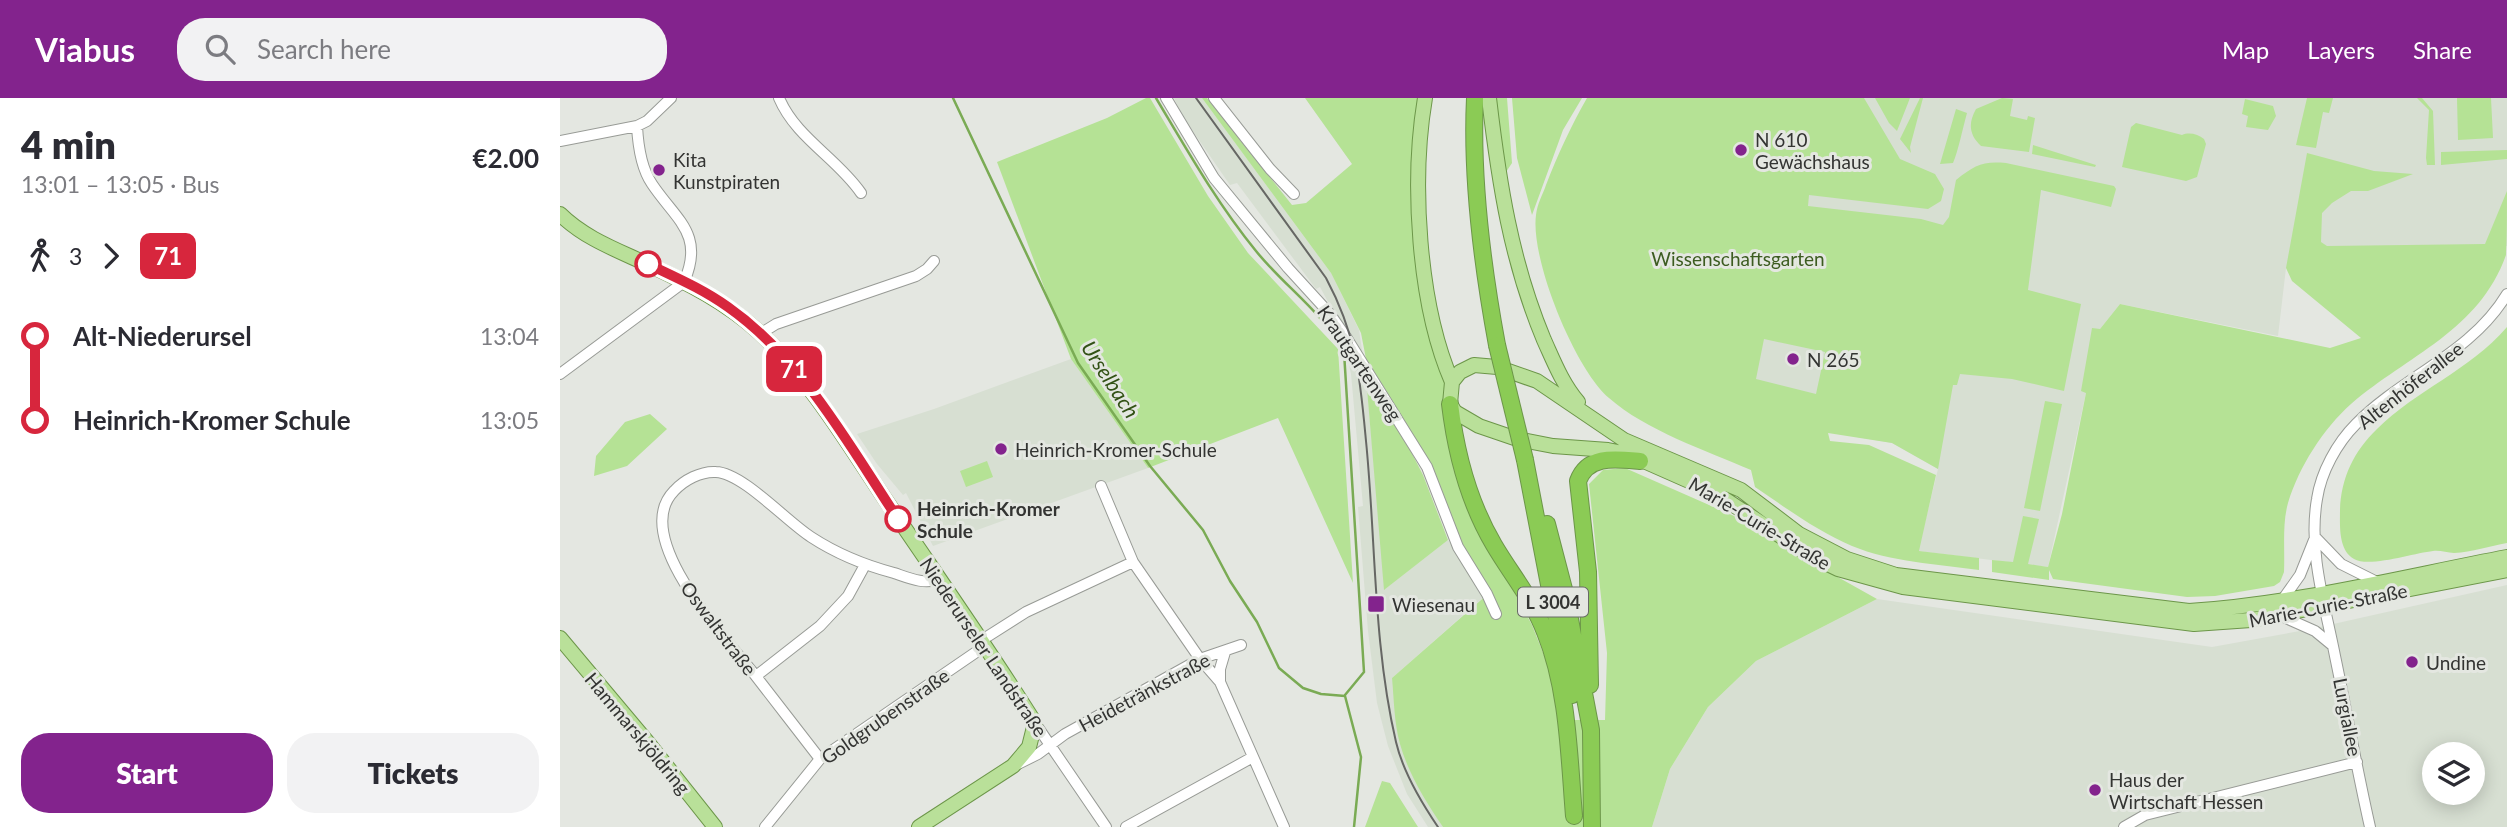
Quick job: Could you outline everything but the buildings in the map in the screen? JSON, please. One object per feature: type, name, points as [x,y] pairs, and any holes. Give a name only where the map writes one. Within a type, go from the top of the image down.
[{"type":"highway","name":"L 3004","points":[[1475,98],[1473,129],[1484,270],[1497,345],[1527,466],[1551,535],[1562,582],[1578,731],[1592,827]]},
{"type":"highway","points":[[1450,404],[1461,469],[1475,508],[1546,632],[1578,731]]},
{"type":"highway","points":[[1574,821],[1588,572],[1578,481],[1582,471],[1597,461],[1614,458],[1640,461]]},
{"type":"main road","points":[[1425,98],[1421,122],[1417,212],[1435,330],[1440,354],[1452,382],[1450,404]]},
{"type":"main road","points":[[1489,98],[1508,233],[1529,304],[1566,388],[1593,418]]},
{"type":"main road","name":"Niederurseler Landstraße","points":[[560,215],[594,239],[684,282],[728,307],[760,334],[792,367],[826,412],[984,643],[1035,723]]},
{"type":"main road","name":"Marie-Curie-Straße","points":[[1452,382],[1460,372],[1474,365],[1507,370],[1537,381],[1624,440],[1741,490],[1822,548],[1896,575],[2189,611],[2283,599],[2323,600],[2507,570]]},
{"type":"main road","name":"Marie-Curie-Straße","points":[[1450,404],[1462,418],[1493,432],[1553,446],[1628,454],[1714,492],[1811,556],[1838,569],[1903,587],[2194,624],[2232,623],[2279,615],[2377,582],[2507,556]]},
{"type":"main road","name":"Hammarskjöldring","points":[[560,638],[715,827]]},
{"type":"main road","points":[[919,827],[1013,766],[1029,747],[1035,723]]},
{"type":"street","points":[[560,141],[637,126],[647,121],[671,98]]},
{"type":"street","points":[[779,98],[798,128],[853,181],[861,193]]},
{"type":"street","name":"Krautgartenweg","points":[[1166,98],[1214,178],[1288,268],[1330,314],[1346,337],[1427,467],[1458,547],[1496,614]]},
{"type":"street","points":[[1214,98],[1270,169],[1294,194]]},
{"type":"street","points":[[560,374],[684,282],[692,255],[690,239],[684,225],[648,175],[639,150],[637,126]]},
{"type":"street","points":[[760,334],[776,324],[916,276],[934,261]]},
{"type":"street","name":"Altenhöferallee","points":[[2323,600],[2315,537],[2319,489],[2342,441],[2375,407],[2474,335],[2493,315],[2507,294]]},
{"type":"street","name":"Oswaltstraße","points":[[820,759],[715,626],[677,573],[665,539],[662,517],[666,499],[694,476],[717,472],[738,480],[809,536],[865,565],[928,583],[939,579]]},
{"type":"street","points":[[1101,486],[1133,562],[1200,659],[1220,682],[1284,827]]},
{"type":"street","points":[[2283,599],[2300,575],[2315,537],[2342,564],[2377,582]]},
{"type":"street","name":"Goldgrubenstraße","points":[[765,827],[820,759],[1026,612],[1133,562]]},
{"type":"street","points":[[756,676],[820,626],[848,596],[865,565]]},
{"type":"street","name":"Lurgiallee","points":[[2323,600],[2370,827]]},
{"type":"street","points":[[2279,615],[2315,631],[2334,648]]},
{"type":"street","name":"Heidetränkstraße","points":[[1013,766],[1200,659],[1241,645]]},
{"type":"street","points":[[1220,682],[1224,652]]},
{"type":"street","name":"Niederurseler Landstraße","points":[[1035,723],[1106,827]]},
{"type":"street","points":[[1126,827],[1252,757]]},
{"type":"street","points":[[2124,827],[2145,815],[2357,762]]},
{"type":"shaded area","points":[[1174,98],[1202,98],[1331,273],[1359,330],[1366,377],[1385,589],[1448,540],[1485,596],[1392,678],[1418,786],[1443,827],[1428,827],[1407,794],[1388,746],[1377,703],[1358,507],[1363,506],[1351,374],[1334,313],[1320,287],[1316,289],[1237,183],[1230,185],[1183,117]]},
{"type":"shaded area","points":[[1671,98],[2507,98],[2507,246],[2286,268],[2278,336],[2120,304],[2100,329],[2048,567],[1918,551],[1938,469],[1892,443],[1828,432],[1746,376]]},
{"type":"shaded area","name":"Heinrich-Kromer-Schule","points":[[1071,359],[1148,468],[933,546],[906,493],[903,495],[877,464],[857,434]]},
{"type":"shaded area","points":[[2507,585],[2507,827],[1652,827],[1670,769],[1708,707],[1756,661],[1877,599],[2212,647],[2311,629]]},
{"type":"green space","points":[[1150,98],[1208,196],[1248,253],[1338,349],[1353,583],[1278,418],[1148,468],[1071,359],[997,162],[1107,118]]},
{"type":"green space","points":[[1202,98],[1207,98],[1292,205],[1306,203],[1352,164],[1305,98],[1421,98],[1412,214],[1447,383],[1448,440],[1454,471],[1471,511],[1532,625],[1557,688],[1563,720],[1605,720],[1607,653],[1589,484],[1603,470],[1625,468],[1741,519],[1877,599],[1756,661],[1708,707],[1670,769],[1652,827],[1443,827],[1430,808],[1403,755],[1395,719],[1392,678],[1489,593],[1464,556],[1439,485],[1366,359],[1361,333],[1331,273]]},
{"type":"green space","points":[[1491,98],[1507,98],[1512,163],[1502,178]]},
{"type":"green space","points":[[1512,98],[1582,98],[1563,130],[1532,215],[1517,158]]},
{"type":"green space","name":"Wissenschaftsgarten","points":[[1587,98],[1864,98],[1900,159],[1935,174],[1944,189],[1941,201],[1928,209],[1809,195],[1808,206],[1921,219],[1943,225],[1949,217],[1956,180],[1974,168],[1991,163],[2006,163],[2114,186],[2116,189],[2111,207],[2041,190],[2028,290],[2081,304],[2064,391],[2012,379],[1960,374],[1957,385],[1953,385],[1938,469],[1892,443],[1828,433],[1830,441],[1869,445],[1936,475],[1919,551],[1979,558],[1979,570],[1882,556],[1839,540],[1755,487],[1751,470],[1677,439],[1640,420],[1609,398],[1596,384],[1569,339],[1547,285],[1536,234],[1539,203],[1560,151]],"holes":[[[1764,339],[1825,352],[1816,394],[1756,379]]]},
{"type":"green space","points":[[1875,98],[1910,98],[1897,131],[1889,123]]},
{"type":"green space","points":[[1920,98],[1923,98],[1910,147],[1911,153],[1900,139]]},
{"type":"green space","points":[[2002,98],[2013,99],[2010,116],[2027,120],[2028,116],[2035,118],[2029,152],[1981,146],[1974,138],[1971,124],[1976,109]]},
{"type":"green space","points":[[2307,98],[2333,98],[2329,113],[2323,112],[2316,148],[2296,145]]},
{"type":"green space","points":[[2417,98],[2422,98],[2433,111],[2435,165],[2427,165],[2426,158],[2429,110]]},
{"type":"green space","points":[[2457,98],[2491,98],[2493,138],[2458,140]]},
{"type":"green space","points":[[2245,99],[2273,106],[2276,116],[2268,130],[2246,127],[2248,116],[2242,114]]},
{"type":"green space","points":[[1956,109],[1967,113],[1957,153],[1953,163],[1940,164]]},
{"type":"green space","points":[[2136,123],[2182,135],[2193,134],[2204,139],[2206,144],[2197,177],[2186,181],[2122,167],[2131,127]]},
{"type":"green space","points":[[2033,145],[2096,165],[2095,167],[2032,154]]},
{"type":"green space","points":[[2507,150],[2507,159],[2441,165],[2441,152]]},
{"type":"green space","points":[[2307,153],[2374,171],[2413,174],[2368,191],[2351,191],[2332,203],[2322,213],[2321,242],[2327,246],[2485,244],[2507,191],[2506,255],[2494,281],[2460,323],[2351,404],[2322,437],[2305,462],[2288,503],[2284,528],[2284,572],[2280,582],[2274,586],[2215,596],[2187,597],[2053,579],[2049,570],[2049,580],[1992,572],[1992,560],[2013,562],[2023,516],[2039,519],[2028,564],[2048,567],[2062,514],[2086,393],[2081,391],[2092,328],[2100,329],[2120,304],[2330,348],[2361,338],[2292,281],[2286,268]]},
{"type":"green space","points":[[2507,327],[2507,543],[2461,552],[2433,551],[2381,561],[2354,559],[2345,550],[2343,543],[2340,510],[2346,476],[2355,456],[2392,415],[2476,356]]},
{"type":"green space","points":[[1366,377],[1400,430],[1423,475],[1448,540],[1384,590]]},
{"type":"green space","points":[[2045,401],[2062,404],[2040,511],[2024,508]]},
{"type":"green space","points":[[650,414],[667,429],[627,466],[594,476],[596,456],[625,422]]},
{"type":"green space","points":[[987,461],[993,477],[966,487],[960,471]]},
{"type":"green space","points":[[1382,781],[1390,783],[1418,827],[1365,827]]},
{"type":"waterway","name":"Urselbach","points":[[953,98],[1078,363],[1150,466],[1203,530],[1230,581],[1257,622],[1279,668],[1303,688],[1321,694],[1345,696],[1361,757],[1354,827]]},
{"type":"waterway","name":"Urselbach","points":[[1156,98],[1203,176],[1242,233],[1267,264],[1325,324],[1344,352],[1364,672],[1345,695]]},
{"type":"tram line","points":[[1196,98],[1326,278],[1351,338],[1362,397],[1379,630],[1389,705],[1403,764],[1438,827]]},
{"type":"bus line","name":"71","points":[[648,264],[728,307],[760,334],[792,367],[826,412],[898,519]]},
{"type":"place","name":"N 610 Gewächshaus","points":[[1741,150]]},
{"type":"place","name":"Kita Kunstpiraten","points":[[659,170]]},
{"type":"place","name":"N 265","points":[[1793,359]]},
{"type":"place","name":"Heinrich-Kromer-Schule","points":[[1001,449]]},
{"type":"place","name":"Heinrich-Kromer Schule","points":[[898,519]]},
{"type":"place","name":"Wiesenau","points":[[1376,604]]},
{"type":"place","name":"Undine","points":[[2412,662]]},
{"type":"place","name":"Haus der Wirtschaft Hessen","points":[[2095,790]]}]
